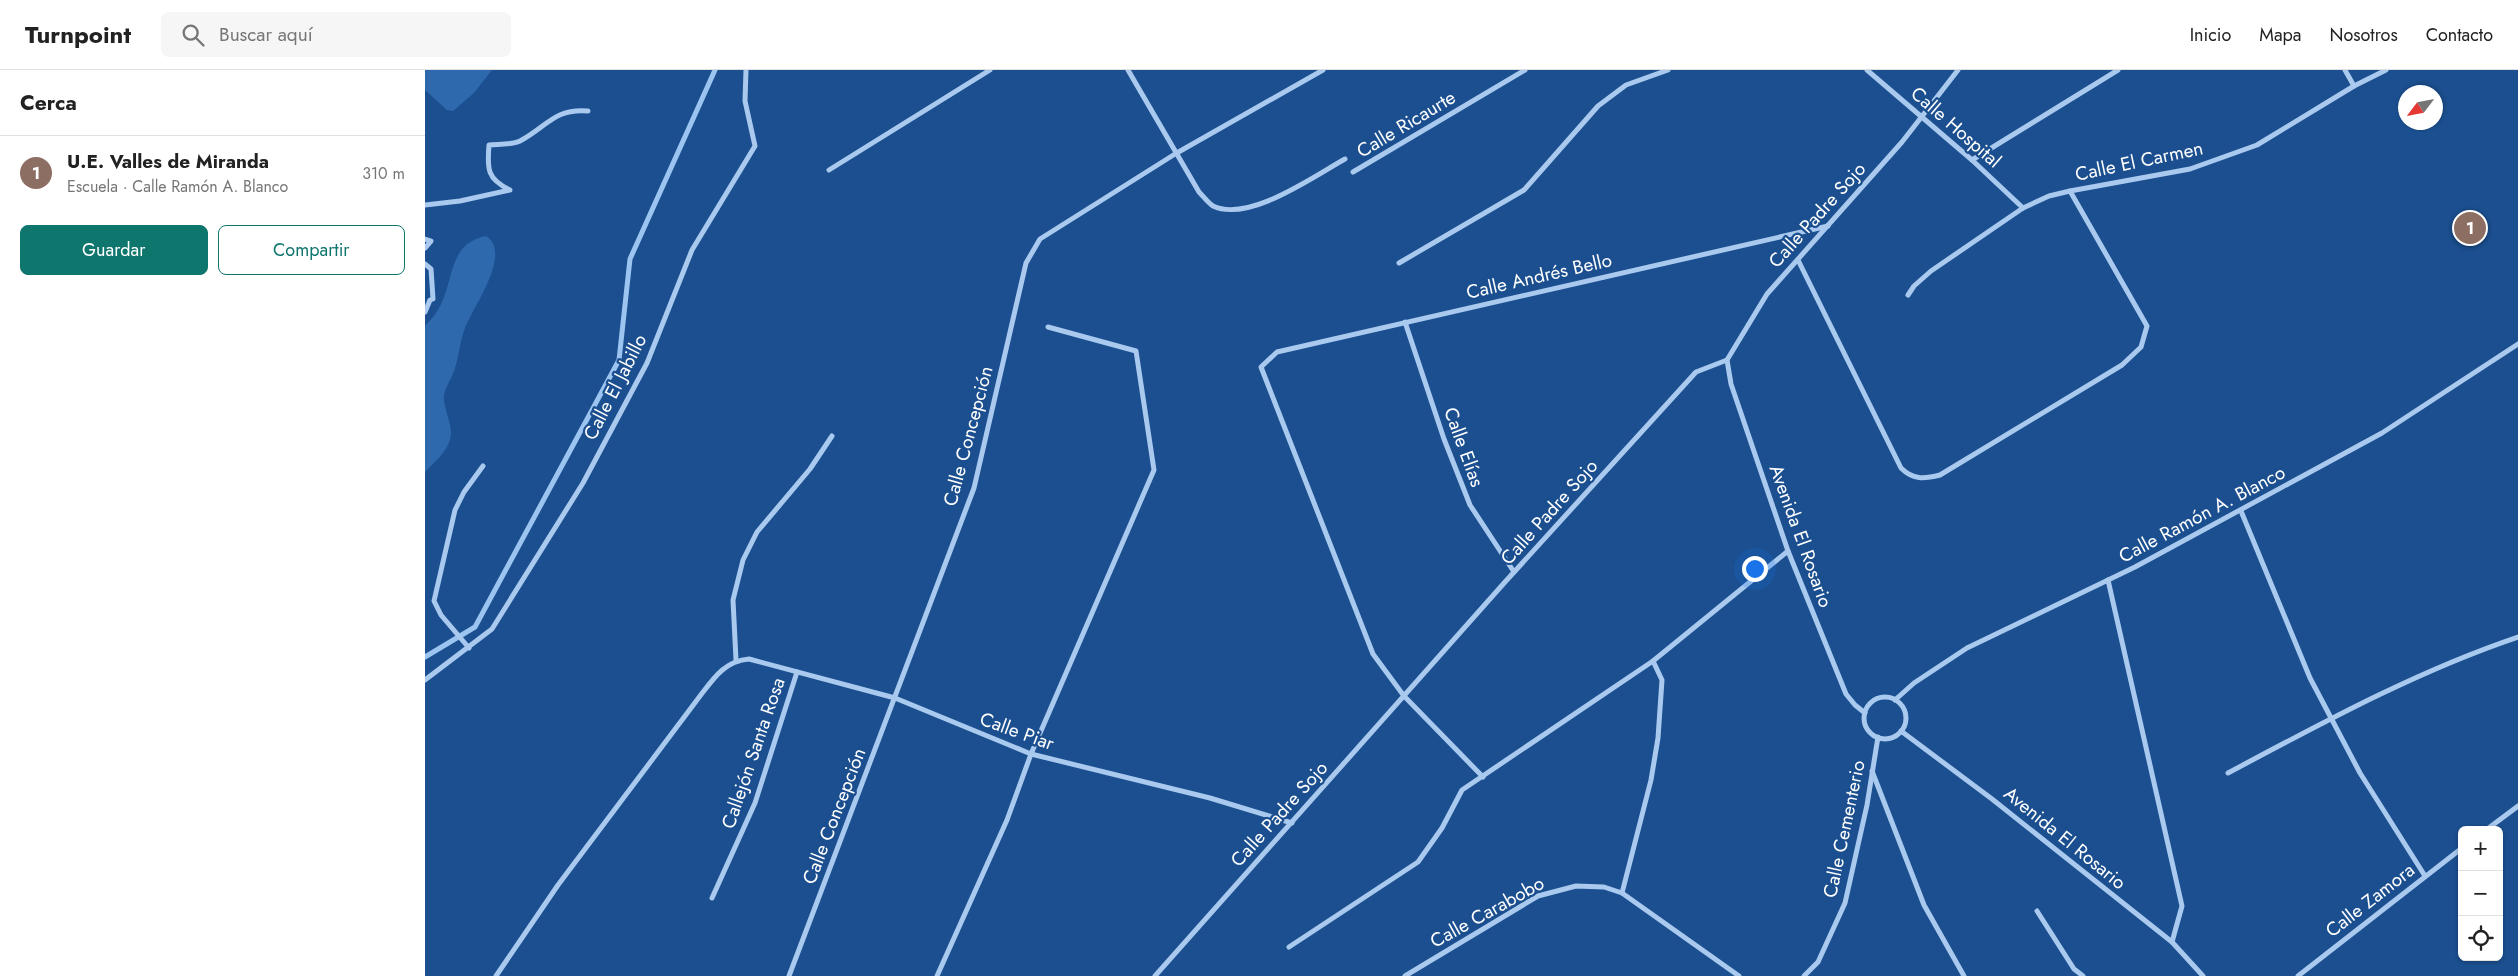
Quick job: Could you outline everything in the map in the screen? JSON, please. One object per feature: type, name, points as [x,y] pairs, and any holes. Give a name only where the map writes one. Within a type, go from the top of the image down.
[{"type":"street","name":"Calle El Jabillo","points":[[425,680],[492,629],[583,484],[647,363],[692,250],[755,146],[745,101],[746,70]]},
{"type":"street","points":[[829,170],[990,70]]},
{"type":"street","points":[[1128,70],[1175,154],[1199,192],[1213,206],[1229,209],[1253,208],[1345,159]]},
{"type":"street","name":"Calle Concepción","points":[[789,976],[974,488],[1026,263],[1034,248],[1040,239],[1175,154],[1323,70]]},
{"type":"street","name":"Calle Ricaurte","points":[[1353,172],[1525,70]]},
{"type":"street","points":[[1399,262],[1524,190],[1598,106],[1626,85],[1668,70]]},
{"type":"street","name":"Calle Hospital","points":[[1867,70],[1972,160],[2023,208]]},
{"type":"street","name":"Calle Padre Sojo","points":[[1155,976],[1514,572],[1696,372],[1727,360],[1767,294],[1922,117],[1958,70]]},
{"type":"street","points":[[1972,160],[2119,70]]},
{"type":"street","points":[[2345,70],[2354,86]]},
{"type":"street","name":"Calle El Carmen","points":[[1908,295],[1914,286],[1952,256],[2023,208],[2049,196],[2070,191],[2190,170],[2249,148],[2354,86],[2386,70]]},
{"type":"street","points":[[425,205],[460,201],[510,190],[496,183],[487,166],[489,146],[519,142],[553,116],[573,110],[588,111]]},
{"type":"street","points":[[1798,260],[1901,468],[1909,477],[1925,479],[1940,475],[2122,365],[2141,347],[2147,326],[2070,191]]},
{"type":"street","name":"Calle Andrés Bello","points":[[1404,696],[1373,654],[1261,367],[1277,352],[1828,226]]},
{"type":"street","points":[[425,239],[431,240],[425,248]]},
{"type":"street","points":[[425,264],[431,269],[433,299],[425,312]]},
{"type":"street","name":"Calle Elías","points":[[1405,322],[1444,439],[1470,505],[1514,572]]},
{"type":"street","points":[[937,976],[1007,820],[1031,754],[1154,470],[1136,351],[1048,327]]},
{"type":"street","name":"Calle Ramón A. Blanco","points":[[1895,700],[1914,683],[1967,648],[2108,580],[2241,511],[2382,433],[2518,344]]},
{"type":"street","name":"Avenida El Rosario","points":[[1727,360],[1731,384],[1788,552],[1846,694],[1865,713],[1866,726],[1878,737]]},
{"type":"street","points":[[496,976],[558,884],[697,700],[719,673],[736,660],[733,600],[743,560],[757,532],[810,469],[832,436]]},
{"type":"street","points":[[468,646],[441,615],[434,602],[435,590],[455,510],[464,492],[483,466]]},
{"type":"street","points":[[2241,511],[2310,678],[2360,773],[2425,876]]},
{"type":"street","points":[[1289,948],[1418,862],[1442,828],[1462,790],[1653,661],[1788,552]]},
{"type":"street","points":[[2108,580],[2182,906],[2172,942]]},
{"type":"street","points":[[2228,772],[2331,718],[2486,648],[2518,637]]},
{"type":"street","name":"Calle Piar","points":[[736,660],[749,659],[895,698],[1031,754],[1210,798],[1292,823]]},
{"type":"street","points":[[1622,893],[1651,780],[1658,738],[1662,680],[1653,661]]},
{"type":"street","name":"Callejón Santa Rosa","points":[[712,898],[755,804],[797,672]]},
{"type":"street","points":[[1404,696],[1483,777]]},
{"type":"street","points":[[1865,713],[1870,704],[1877,698],[1887,697],[1895,700],[1902,706],[1906,716],[1901,731],[1890,738],[1878,737]]},
{"type":"street","name":"Avenida El Rosario","points":[[1901,731],[1992,799],[2172,942],[2203,976]]},
{"type":"street","name":"Calle Cementerio","points":[[1804,976],[1818,962],[1845,903],[1867,805],[1878,737]]},
{"type":"street","points":[[1872,770],[1924,905],[1964,976]]},
{"type":"street","points":[[2491,826],[2518,806]]},
{"type":"street","name":"Calle Zamora","points":[[2298,976],[2458,851]]},
{"type":"street","name":"Calle Carabobo","points":[[1405,976],[1538,896],[1576,886],[1605,887],[1622,893],[1739,976]]},
{"type":"street","points":[[2037,911],[2075,969],[2083,976]]},
{"type":"shaded area","points":[[425,70],[492,70],[474,93],[453,111],[447,110],[425,90]]},
{"type":"shaded area","points":[[486,236],[493,244],[495,255],[493,267],[489,280],[465,328],[458,358],[444,394],[451,437],[443,454],[425,472],[425,326],[441,305],[460,252],[475,240]]},
{"type":"waterway","points":[[425,657],[475,627],[619,360],[630,259],[715,70]]},
{"type":"place","name":"U.E. Valles de Miranda","points":[[2470,228]]}]
